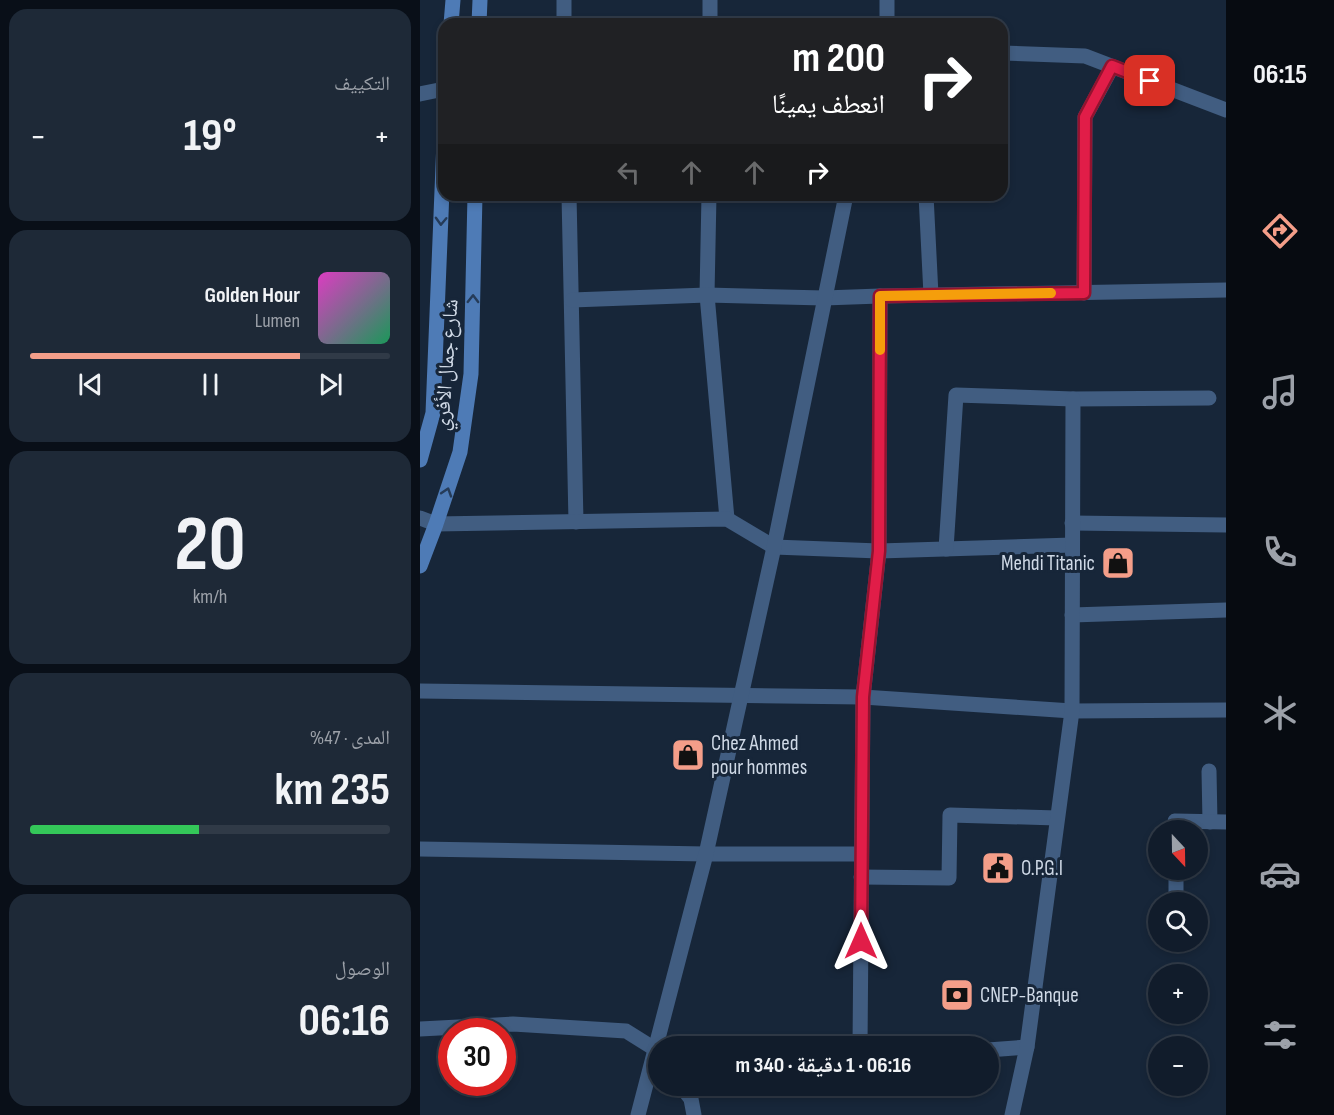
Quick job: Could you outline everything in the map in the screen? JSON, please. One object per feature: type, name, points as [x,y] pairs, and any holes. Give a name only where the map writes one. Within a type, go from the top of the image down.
[{"type":"street","points":[[452,18],[453,0]]},
{"type":"street","points":[[479,18],[480,0]]},
{"type":"street","points":[[564,0],[564,18]]},
{"type":"street","points":[[710,0],[710,18]]},
{"type":"street","points":[[887,0],[887,18]]},
{"type":"street","points":[[1008,53],[1085,56],[1226,110]]},
{"type":"street","points":[[1084,293],[1085,117],[1112,66]]},
{"type":"street","points":[[420,94],[438,90]]},
{"type":"street","name":"شارع جمال الأفري","points":[[420,460],[433,413],[442,201]]},
{"type":"street","name":"شارع جمال الأفري","points":[[420,566],[460,452],[471,374],[475,201]]},
{"type":"street","points":[[569,201],[576,522]]},
{"type":"street","points":[[709,201],[707,295],[727,519]]},
{"type":"street","points":[[662,1036],[706,854],[774,547],[845,201]]},
{"type":"street","points":[[926,201],[931,295]]},
{"type":"street","points":[[572,300],[707,295],[824,298],[1226,290]]},
{"type":"street","points":[[860,1036],[863,697],[879,551],[880,296]]},
{"type":"street","points":[[946,549],[956,395],[1073,399],[1209,398]]},
{"type":"street","points":[[1012,1115],[1027,1047],[1072,711],[1073,399]]},
{"type":"street","points":[[420,518],[436,524],[727,519],[774,547],[879,551],[1072,545]]},
{"type":"street","points":[[1072,523],[1226,525]]},
{"type":"street","points":[[1072,615],[1226,610]]},
{"type":"street","points":[[420,691],[863,697],[1072,711],[1226,710]]},
{"type":"street","points":[[1209,771],[1210,822],[1226,822]]},
{"type":"street","points":[[861,877],[949,878],[950,815],[1057,818]]},
{"type":"street","points":[[420,849],[861,854]]},
{"type":"street","points":[[420,1029],[513,1024],[626,1031],[648,1045]]},
{"type":"street","points":[[999,1049],[1027,1047]]},
{"type":"street","points":[[638,1115],[648,1084]]},
{"type":"street","points":[[689,1096],[694,1115]]},
{"type":"slow traffic","points":[[880,350],[880,296],[1051,293]]},
{"type":"place","name":"Mehdi Titanic","points":[[1118,563]]},
{"type":"place","name":"Chez Ahmed pour hommes","points":[[688,755]]},
{"type":"place","name":"O.P.G.I","points":[[998,868]]},
{"type":"place","name":"CNEP-Banque","points":[[957,995]]},
{"type":"route","points":[[861,941],[863,697],[879,551],[880,296],[1084,293],[1085,117],[1112,66],[1150,81]]}]
